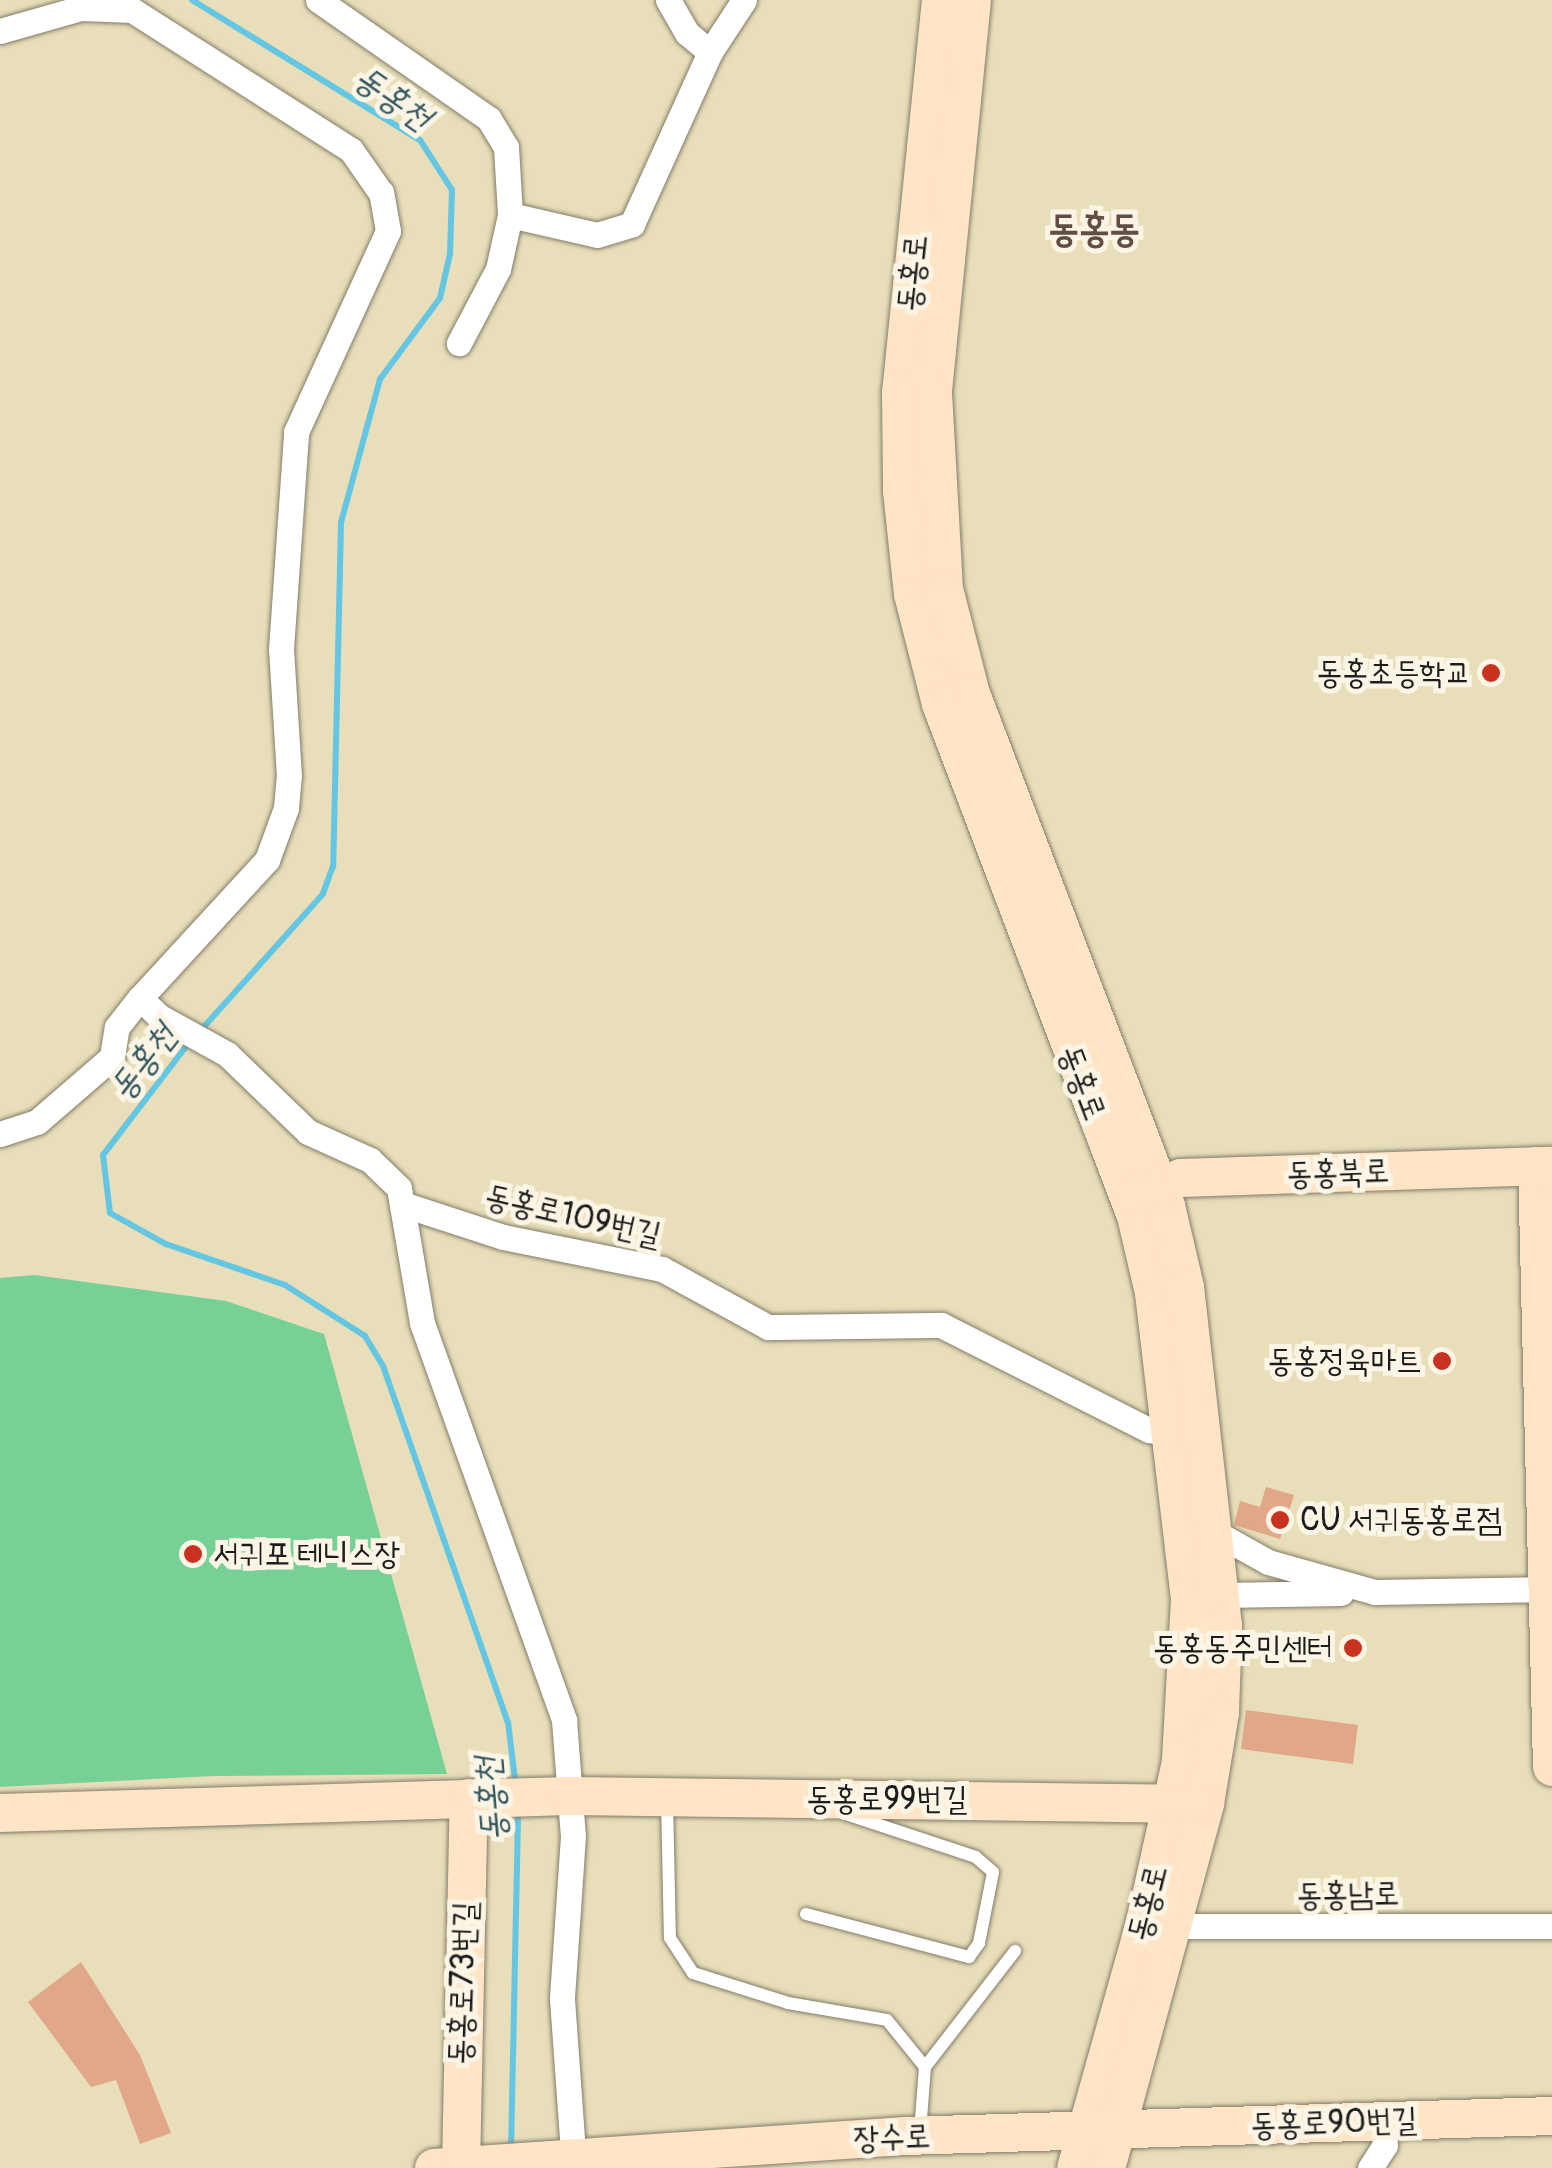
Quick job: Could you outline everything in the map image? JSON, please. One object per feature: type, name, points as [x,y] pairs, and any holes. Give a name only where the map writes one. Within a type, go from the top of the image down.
[{"type":"main road","name":"동홍로","points":[[940,0],[901,391],[902,492],[913,594],[941,704],[1185,1288],[1221,1595],[1220,1713],[1189,1803],[1160,1926],[1096,2150]]},
{"type":"main road","name":"동홍로","points":[[972,0],[933,393],[934,490],[944,589],[972,694],[1142,1191],[1191,1627],[1189,1803]]},
{"type":"main road","name":"동홍북로","points":[[1142,1191],[1181,1178],[1544,1166]]},
{"type":"main road","points":[[1544,1166],[1552,1767]]},
{"type":"main road","points":[[0,1813],[478,1798]]},
{"type":"main road","name":"동홍로99번길","points":[[478,1798],[1189,1803]]},
{"type":"main road","name":"동홍로73번길","points":[[459,2166],[478,1798]]},
{"type":"main road","name":"동홍로90번길","points":[[1096,2150],[1382,2120],[1552,2116]]},
{"type":"main road","name":"장수로","points":[[459,2166],[920,2136],[1096,2150]]},
{"type":"street","points":[[318,0],[488,119],[506,147],[510,215],[498,269],[459,343]]},
{"type":"street","points":[[668,0],[687,33],[710,52]]},
{"type":"street","points":[[510,215],[597,236],[632,224],[710,52],[744,0]]},
{"type":"street","points":[[0,30],[82,8],[136,5],[351,150],[381,193],[388,231],[296,432],[282,648],[286,808],[252,883],[140,998],[117,1028],[112,1058],[37,1122],[0,1134]]},
{"type":"street","points":[[140,998],[160,1017],[227,1054],[308,1132],[370,1160],[400,1188],[422,1324],[564,1720],[559,1796],[573,1836],[562,1999],[565,2162]]},
{"type":"street","name":"동홍로109번길","points":[[402,1204],[503,1237],[662,1269],[768,1327],[941,1325],[1149,1430],[1170,1433]]},
{"type":"street","points":[[1216,1533],[1268,1562],[1376,1592]]},
{"type":"street","points":[[1221,1595],[1548,1589]]},
{"type":"street","name":"동홍남로","points":[[1160,1926],[1552,1926]]},
{"type":"street","points":[[1370,2168],[1384,2145],[1382,2120]]},
{"type":"lane","points":[[666,1797],[670,1938],[693,1972],[788,2003],[887,2020],[924,2067]]},
{"type":"lane","points":[[806,1914],[970,1957],[979,1943],[993,1872],[976,1857],[834,1816],[825,1798]]},
{"type":"lane","points":[[920,2136],[924,2067],[1014,1951]]},
{"type":"green space","name":"서귀포 테니스장","points":[[34,1275],[226,1301],[324,1334],[447,1774],[213,1776],[0,1787],[0,1278]]},
{"type":"building","points":[[1266,1487],[1294,1495],[1280,1539],[1234,1525],[1240,1501],[1260,1507]]},
{"type":"building","points":[[1246,1710],[1358,1725],[1353,1764],[1241,1749]]},
{"type":"building","points":[[81,1962],[140,2055],[171,2133],[140,2144],[116,2080],[91,2087],[28,2002]]},
{"type":"waterway","name":"동홍천","points":[[192,0],[420,140],[452,190],[450,254],[440,298],[380,379],[341,523],[333,866],[323,894],[200,1031]]},
{"type":"waterway","name":"동홍천","points":[[191,1040],[103,1155],[110,1213],[166,1244],[285,1285],[365,1336],[383,1366],[508,1722],[516,1787]]},
{"type":"waterway","name":"동홍천","points":[[511,2151],[518,1809]]},
{"type":"place","name":"동홍초등학교","points":[[1491,673]]},
{"type":"place","name":"동홍정육마트","points":[[1442,1361]]},
{"type":"place","name":"CU 서귀동홍로점","points":[[1280,1520]]},
{"type":"place","name":"서귀포 테니스장","points":[[193,1554]]},
{"type":"place","name":"동홍동주민센터","points":[[1353,1648]]},
{"type":"district","name":"동홍동","points":[[1094,230]]}]
